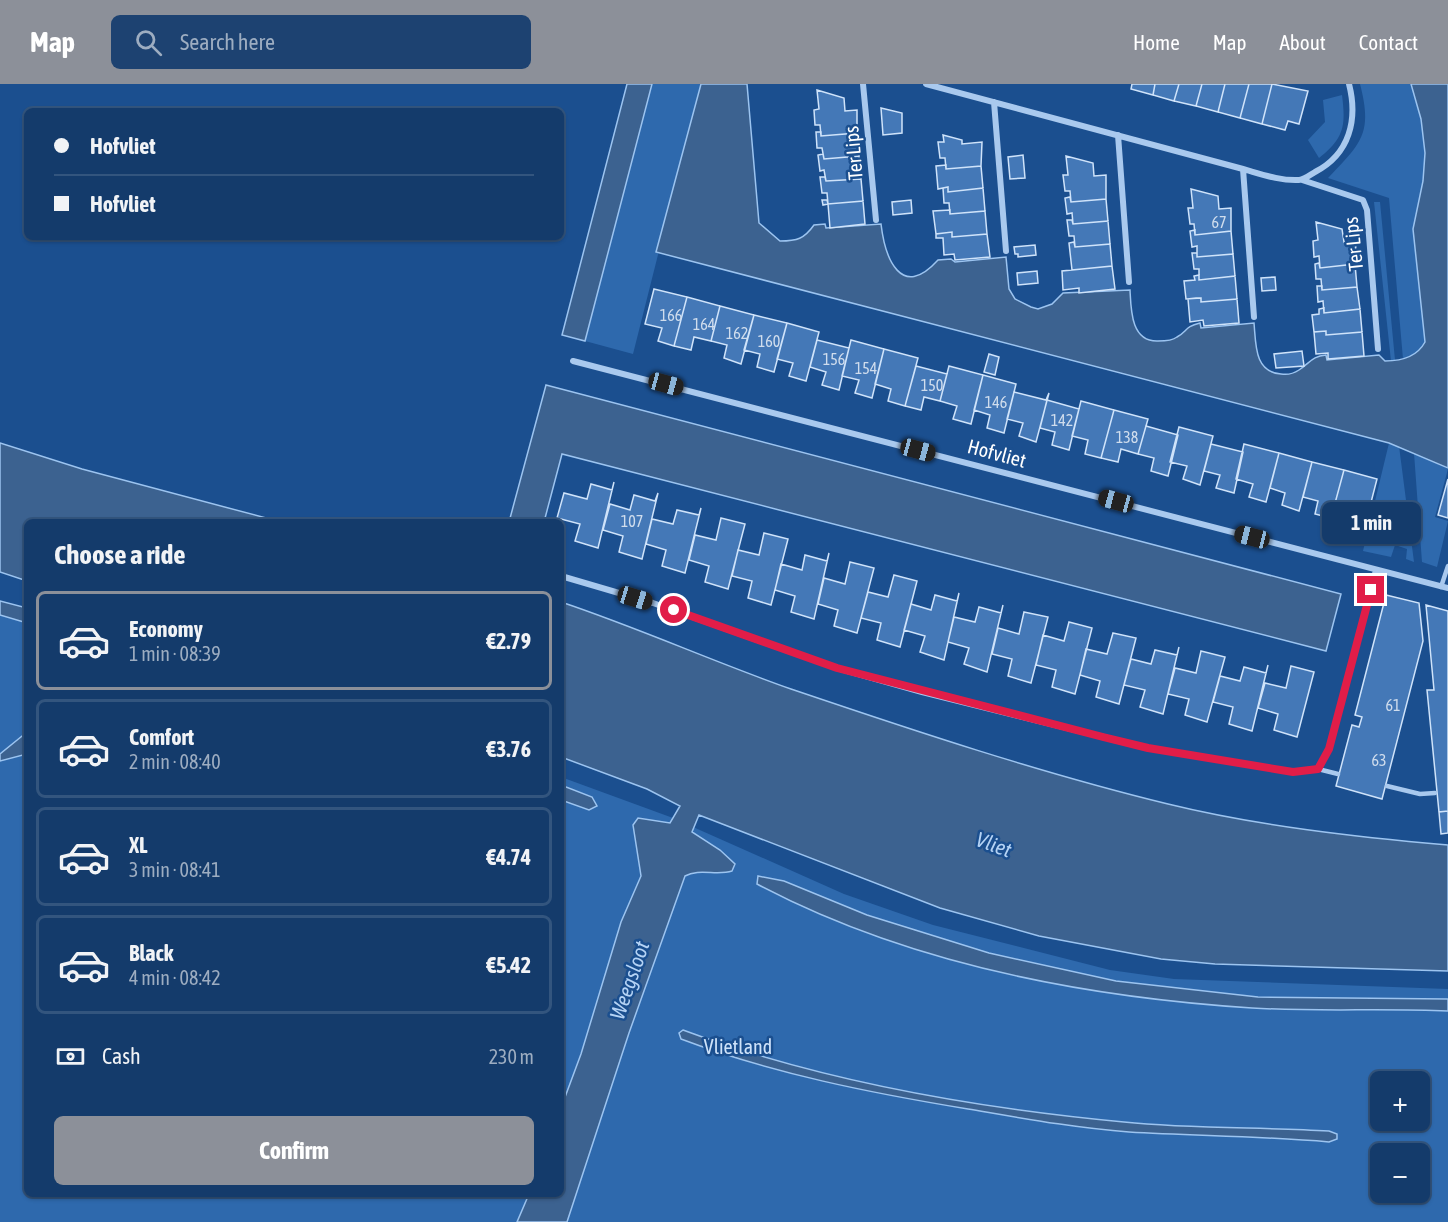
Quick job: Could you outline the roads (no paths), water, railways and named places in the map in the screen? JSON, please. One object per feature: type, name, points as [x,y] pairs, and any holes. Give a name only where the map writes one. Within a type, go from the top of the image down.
[{"type":"street","name":"Ter Lips","points":[[864,84],[876,220]]},
{"type":"street","name":"Ter Lips","points":[[926,84],[1281,179],[1301,180],[1363,200],[1367,210],[1378,349]]},
{"type":"street","points":[[1301,180],[1323,168],[1346,143],[1352,128],[1354,102],[1349,84]]},
{"type":"street","points":[[994,102],[1006,251]]},
{"type":"street","points":[[1118,135],[1129,282]]},
{"type":"street","points":[[1243,169],[1254,317]]},
{"type":"street","name":"Hofvliet","points":[[573,361],[1445,587]]},
{"type":"street","points":[[564,577],[653,603],[837,668],[922,692],[1148,748],[1293,772],[1318,769],[1329,749],[1376,570]]},
{"type":"lane","points":[[1445,587],[1448,566]]},
{"type":"lane","points":[[1318,769],[1338,774]]},
{"type":"lane","points":[[1387,786],[1420,794],[1435,793]]},
{"type":"water","points":[[627,84],[652,84],[585,341],[562,335]]},
{"type":"water","points":[[701,84],[747,84],[759,223],[780,241],[800,238],[814,225],[825,224],[826,228],[881,224],[886,250],[891,261],[905,276],[925,272],[938,260],[951,259],[955,262],[1006,257],[1009,289],[1015,299],[1031,307],[1038,309],[1052,304],[1063,293],[1130,290],[1134,323],[1142,336],[1149,340],[1173,339],[1191,326],[1200,323],[1201,328],[1254,323],[1256,348],[1261,363],[1272,372],[1290,374],[1314,358],[1326,355],[1327,360],[1379,355],[1385,361],[1403,359],[1413,355],[1425,342],[1413,229],[1423,181],[1425,153],[1421,119],[1411,84],[1448,84],[1448,468],[1389,443],[656,252]]},
{"type":"water","points":[[546,385],[1341,594],[1326,651],[562,454],[545,519],[510,519]]},
{"type":"water","points":[[0,443],[82,469],[270,519],[24,519],[24,580],[0,572]]},
{"type":"water","points":[[0,601],[24,607],[24,622],[0,615]]},
{"type":"water","points":[[564,603],[791,689],[978,751],[1120,792],[1202,812],[1272,825],[1448,845],[1448,971],[1215,964],[1161,959],[1039,936],[940,908],[699,815],[692,832],[720,850],[735,864],[732,871],[696,873],[685,876],[629,1033],[567,1222],[517,1222],[528,1197],[564,1197],[564,1100],[581,1054],[621,922],[641,876],[633,825],[638,818],[670,823],[680,806],[647,789],[564,758]]},
{"type":"water","points":[[24,734],[24,755],[0,761],[0,754]]},
{"type":"water","points":[[564,786],[592,797],[597,806],[589,810],[564,801]]},
{"type":"water","points":[[758,876],[784,881],[867,915],[989,953],[1116,981],[1258,997],[1448,999],[1448,1011],[1252,1008],[1188,1003],[1061,985],[998,972],[874,936],[815,912],[757,884]]},
{"type":"water","points":[[683,1030],[790,1064],[900,1090],[956,1100],[1068,1116],[1150,1124],[1329,1131],[1337,1134],[1337,1139],[1329,1142],[1129,1132],[1028,1119],[895,1096],[787,1072],[681,1039],[679,1033]]},
{"type":"water label","name":"Vliet","points":[[994,844]]},
{"type":"water label","name":"Weegsloot","points":[[629,980]]},
{"type":"park label","name":"Vlietland","points":[[738,1046]]}]
